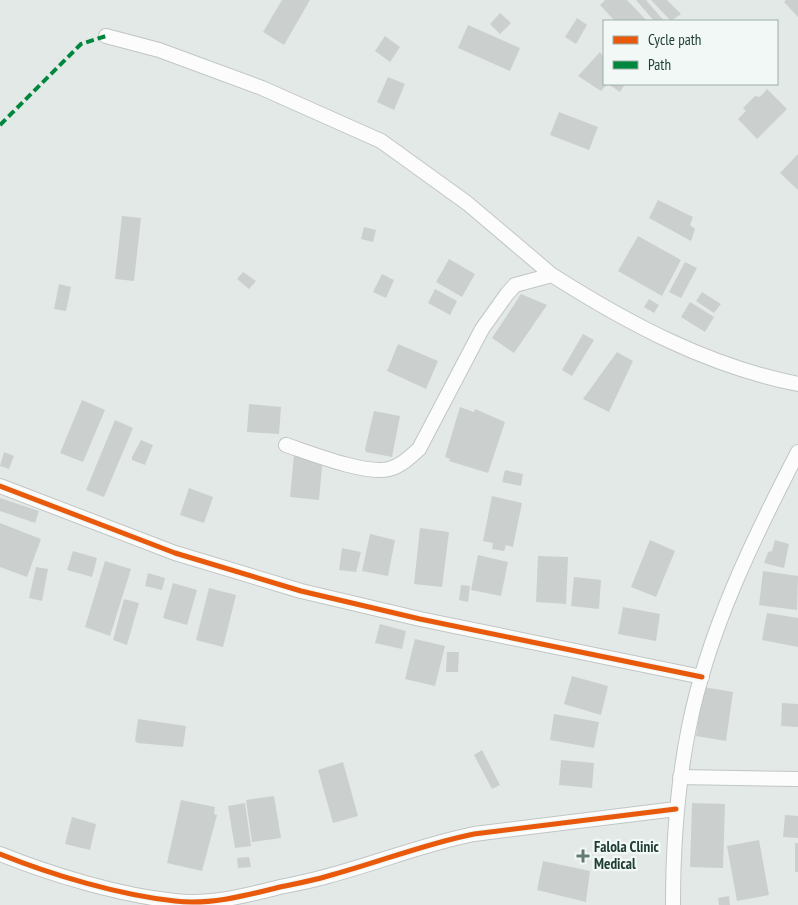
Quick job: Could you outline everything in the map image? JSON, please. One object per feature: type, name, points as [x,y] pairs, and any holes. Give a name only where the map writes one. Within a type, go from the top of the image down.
[{"type":"street","points":[[106,36],[159,50],[262,88],[381,141],[467,204],[552,275],[609,312],[707,359],[798,384]]},
{"type":"street","points":[[286,445],[351,465],[380,470],[391,469],[409,458],[418,449],[482,329],[507,294],[515,285],[552,275]]},
{"type":"street","points":[[673,905],[676,809],[689,726],[702,677],[747,554],[798,452]]},
{"type":"street","points":[[0,486],[175,553],[301,591],[420,619],[702,677]]},
{"type":"street","points":[[680,778],[798,779]]},
{"type":"street","points":[[0,854],[38,869],[128,892],[176,901],[208,901],[240,897],[328,876],[445,840],[474,834],[676,809]]},
{"type":"building","points":[[282,0],[310,0],[284,45],[263,32]]},
{"type":"building","points":[[605,0],[627,0],[646,20],[614,20],[600,5]]},
{"type":"building","points":[[636,0],[646,0],[663,20],[653,20]]},
{"type":"building","points":[[651,0],[667,0],[681,14],[670,20]]},
{"type":"building","points":[[786,0],[798,0],[798,17],[784,2]]},
{"type":"building","points":[[500,13],[511,23],[500,34],[490,24]]},
{"type":"building","points":[[577,18],[587,25],[576,44],[565,37]]},
{"type":"building","points":[[468,25],[520,48],[510,71],[458,48]]},
{"type":"building","points":[[385,36],[400,47],[390,62],[375,51]]},
{"type":"building","points":[[600,52],[603,56],[603,85],[606,85],[601,91],[578,76]]},
{"type":"building","points":[[388,77],[405,84],[394,110],[377,102]]},
{"type":"building","points":[[610,85],[624,85],[620,92]]},
{"type":"building","points":[[767,89],[787,109],[757,139],[738,119],[746,111],[743,108],[755,96],[760,97]]},
{"type":"building","points":[[559,112],[598,127],[589,150],[550,135]]},
{"type":"building","points":[[798,154],[798,190],[780,173]]},
{"type":"building","points":[[658,200],[693,217],[690,225],[695,229],[691,241],[649,218]]},
{"type":"building","points":[[122,216],[141,218],[134,281],[115,279]]},
{"type":"building","points":[[364,227],[376,230],[373,242],[361,239]]},
{"type":"building","points":[[638,236],[681,260],[662,296],[618,271]]},
{"type":"building","points":[[449,259],[475,274],[462,297],[436,282]]},
{"type":"building","points":[[685,262],[697,268],[681,298],[669,292]]},
{"type":"building","points":[[243,272],[256,281],[249,289],[237,279]]},
{"type":"building","points":[[382,274],[394,280],[386,298],[373,292]]},
{"type":"building","points":[[59,284],[71,287],[66,311],[54,309]]},
{"type":"building","points":[[435,289],[457,301],[450,315],[428,303]]},
{"type":"building","points":[[702,292],[721,304],[714,313],[696,301]]},
{"type":"building","points":[[521,294],[547,305],[514,353],[492,338]]},
{"type":"building","points":[[649,299],[659,305],[654,313],[644,307]]},
{"type":"building","points":[[690,302],[714,317],[705,332],[681,317]]},
{"type":"building","points":[[583,334],[594,340],[572,376],[562,370]]},
{"type":"building","points":[[398,344],[438,361],[426,389],[387,371]]},
{"type":"building","points":[[617,352],[633,361],[609,412],[583,399]]},
{"type":"building","points":[[82,400],[105,410],[83,462],[60,453]]},
{"type":"building","points":[[249,404],[281,407],[279,434],[247,432]]},
{"type":"building","points":[[460,407],[474,412],[475,409],[505,422],[488,473],[449,461],[450,459],[445,457]]},
{"type":"building","points":[[374,411],[400,416],[392,457],[366,452],[365,449]]},
{"type":"building","points":[[115,420],[133,428],[104,497],[86,490]]},
{"type":"building","points":[[141,440],[153,445],[145,465],[132,460]]},
{"type":"building","points":[[4,452],[14,456],[9,469],[0,466]]},
{"type":"building","points":[[294,454],[323,456],[319,500],[290,497]]},
{"type":"building","points":[[505,470],[523,474],[521,486],[502,482]]},
{"type":"building","points":[[189,488],[213,497],[204,523],[180,515]]},
{"type":"building","points":[[492,496],[522,503],[513,547],[506,545],[504,551],[492,549],[493,543],[483,541]]},
{"type":"building","points":[[0,498],[39,511],[35,523],[0,511]]},
{"type":"building","points":[[0,523],[41,539],[27,577],[0,567]]},
{"type":"building","points":[[420,528],[449,532],[442,587],[414,584]]},
{"type":"building","points":[[370,534],[395,540],[388,576],[362,571]]},
{"type":"building","points":[[650,540],[675,551],[656,597],[631,587]]},
{"type":"building","points":[[775,540],[789,544],[784,568],[764,563],[768,552],[772,551]]},
{"type":"building","points":[[342,548],[361,552],[356,572],[339,570]]},
{"type":"building","points":[[73,551],[97,558],[92,577],[67,570]]},
{"type":"building","points":[[478,555],[508,562],[501,596],[471,590]]},
{"type":"building","points":[[538,556],[568,557],[566,604],[536,602]]},
{"type":"building","points":[[105,561],[131,569],[110,636],[85,627]]},
{"type":"building","points":[[36,567],[48,569],[42,601],[29,598]]},
{"type":"building","points":[[763,571],[798,576],[797,610],[759,605]]},
{"type":"building","points":[[148,573],[165,578],[162,590],[145,586]]},
{"type":"building","points":[[574,577],[601,580],[599,609],[571,606]]},
{"type":"building","points":[[173,583],[197,590],[187,625],[163,618]]},
{"type":"building","points":[[461,585],[470,586],[468,602],[459,600]]},
{"type":"building","points":[[209,588],[236,595],[223,647],[196,640]]},
{"type":"building","points":[[124,599],[139,603],[127,645],[113,640]]},
{"type":"building","points":[[623,607],[660,614],[656,641],[618,634]]},
{"type":"building","points":[[767,613],[798,618],[798,647],[762,640]]},
{"type":"building","points":[[380,624],[406,631],[402,649],[375,643]]},
{"type":"building","points":[[415,639],[445,646],[435,686],[405,679]]},
{"type":"building","points":[[447,652],[459,652],[458,672],[446,672]]},
{"type":"building","points":[[572,676],[608,686],[601,715],[564,704]]},
{"type":"building","points":[[703,687],[733,692],[726,741],[696,736]]},
{"type":"building","points":[[782,703],[798,704],[798,727],[781,726]]},
{"type":"building","points":[[554,714],[599,722],[594,748],[550,740]]},
{"type":"building","points":[[138,719],[186,726],[183,747],[137,743],[135,740]]},
{"type":"building","points":[[482,750],[500,785],[492,789],[474,755]]},
{"type":"building","points":[[561,760],[594,763],[592,788],[559,785]]},
{"type":"building","points":[[343,762],[358,816],[333,823],[318,770]]},
{"type":"building","points":[[274,796],[281,838],[252,842],[246,800]]},
{"type":"building","points":[[181,800],[215,807],[214,814],[217,815],[202,871],[167,863]]},
{"type":"building","points":[[245,803],[251,846],[235,848],[228,806]]},
{"type":"building","points":[[692,803],[725,804],[723,868],[690,867]]},
{"type":"building","points":[[785,815],[798,816],[798,838],[783,837]]},
{"type":"building","points":[[72,817],[96,824],[90,850],[65,844]]},
{"type":"building","points":[[759,840],[769,895],[737,901],[727,846]]},
{"type":"building","points":[[795,843],[798,843],[798,872],[795,872]]},
{"type":"building","points":[[249,857],[251,867],[238,868],[237,858]]},
{"type":"building","points":[[543,861],[590,871],[586,902],[537,890]]},
{"type":"building","points":[[729,896],[730,905],[719,905],[718,898]]},
{"type":"marked path","points":[[0,125],[81,44],[106,36]]},
{"type":"cycle path","points":[[0,486],[175,553],[301,591],[420,619],[702,677]]},
{"type":"cycle path","points":[[0,854],[63,877],[109,889],[175,901],[201,902],[239,897],[315,879],[474,834],[676,809]]},
{"type":"place","name":"Falola Clinic Medical","points":[[583,856]]}]
